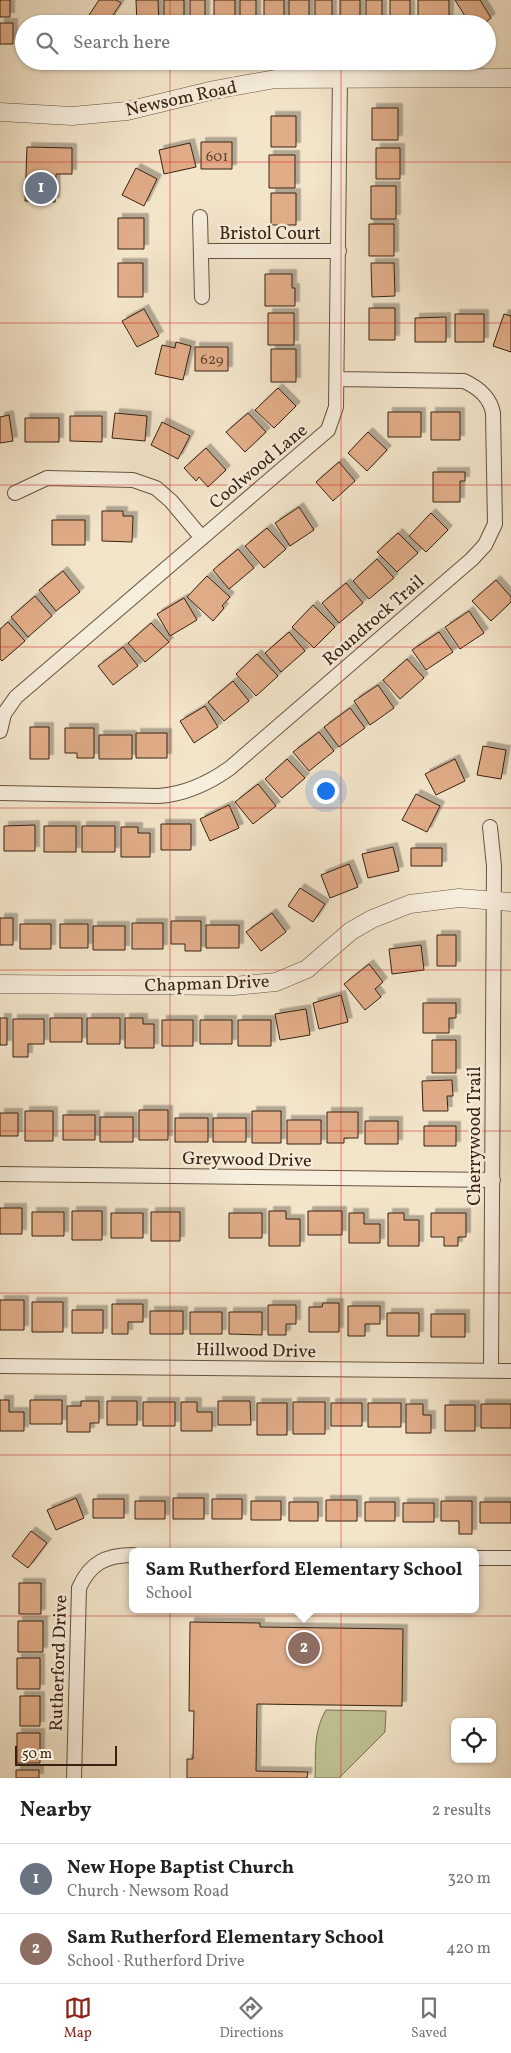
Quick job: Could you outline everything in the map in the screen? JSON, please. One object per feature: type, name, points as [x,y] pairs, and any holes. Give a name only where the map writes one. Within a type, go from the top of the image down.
[{"type":"street","name":"Newsom Road","points":[[0,112],[72,116],[127,111],[214,90],[275,79],[340,77],[511,78]]},
{"type":"street","name":"Coolwood Lane","points":[[0,731],[4,714],[16,697],[328,430],[336,407],[337,379],[340,77]]},
{"type":"street","name":"Bristol Court","points":[[200,217],[202,297]]},
{"type":"street","name":"Bristol Court","points":[[201,251],[339,252]]},
{"type":"street","name":"Roundrock Trail","points":[[0,793],[159,796],[180,793],[213,780],[230,768],[457,572],[485,545],[495,524],[493,413],[490,401],[475,386],[464,381],[337,379]]},
{"type":"street","points":[[15,493],[47,478],[133,480],[156,488],[171,501],[202,538]]},
{"type":"street","name":"Cherrywood Trail","points":[[490,827],[494,866],[491,1371]]},
{"type":"street","name":"Chapman Drive","points":[[0,984],[234,986],[276,982],[307,969],[351,931],[372,919],[410,904],[459,898],[511,902]]},
{"type":"street","name":"Greywood Drive","points":[[0,1174],[493,1180]]},
{"type":"street","name":"Hillwood Drive","points":[[0,1366],[511,1371]]},
{"type":"street","name":"Rutherford Drive","points":[[74,1778],[79,1588],[85,1574],[93,1565],[107,1557],[129,1556]]},
{"type":"street","points":[[479,1558],[511,1558]]},
{"type":"green space","points":[[326,1710],[386,1711],[385,1732],[339,1778],[315,1778],[317,1735]]},
{"type":"building","points":[[0,0],[10,0],[10,17],[0,17]]},
{"type":"building","points":[[99,0],[116,0],[121,3],[113,15],[89,15]]},
{"type":"building","points":[[136,0],[158,0],[159,15],[137,15]]},
{"type":"building","points":[[164,0],[184,0],[184,15],[164,15]]},
{"type":"building","points":[[190,0],[205,0],[205,15],[190,15]]},
{"type":"building","points":[[214,0],[235,0],[235,15],[214,15]]},
{"type":"building","points":[[240,0],[256,0],[256,15],[240,15]]},
{"type":"building","points":[[264,0],[284,0],[284,15],[264,15]]},
{"type":"building","points":[[289,0],[309,0],[309,15],[289,15]]},
{"type":"building","points":[[315,0],[332,0],[332,15],[315,15]]},
{"type":"building","points":[[340,0],[360,0],[360,15],[340,15]]},
{"type":"building","points":[[366,0],[382,0],[382,15],[366,15]]},
{"type":"building","points":[[390,0],[410,0],[410,15],[390,15]]},
{"type":"building","points":[[418,0],[449,0],[449,15],[418,15]]},
{"type":"building","points":[[455,0],[480,0],[489,15],[464,15]]},
{"type":"building","points":[[0,23],[13,23],[13,44],[0,44]]},
{"type":"building","points":[[372,108],[398,108],[398,140],[372,140]]},
{"type":"building","points":[[271,116],[296,116],[296,147],[271,147]]},
{"type":"building","points":[[201,142],[232,142],[232,169],[201,169]]},
{"type":"building","points":[[190,143],[196,167],[164,174],[159,150]]},
{"type":"building","points":[[27,147],[72,148],[72,174],[56,174],[55,202],[25,201]]},
{"type":"building","points":[[376,148],[400,148],[400,179],[376,179]]},
{"type":"building","points":[[269,155],[295,155],[295,188],[269,188]]},
{"type":"building","points":[[136,168],[157,179],[144,206],[122,195]]},
{"type":"building","points":[[371,186],[396,186],[396,219],[371,219]]},
{"type":"building","points":[[271,193],[296,193],[296,225],[271,225]]},
{"type":"building","points":[[118,218],[144,218],[144,249],[118,249]]},
{"type":"building","points":[[369,224],[394,224],[394,256],[369,256]]},
{"type":"building","points":[[118,263],[143,263],[143,297],[118,297]]},
{"type":"building","points":[[371,263],[394,263],[395,296],[372,297]]},
{"type":"building","points":[[265,274],[292,274],[292,288],[295,288],[295,306],[265,306]]},
{"type":"building","points":[[369,308],[395,308],[395,340],[369,340]]},
{"type":"building","points":[[144,309],[159,336],[137,347],[122,321]]},
{"type":"building","points":[[268,313],[294,313],[294,345],[268,345]]},
{"type":"building","points":[[455,314],[484,314],[484,342],[455,342]]},
{"type":"building","points":[[504,314],[511,316],[511,352],[493,346]]},
{"type":"building","points":[[446,317],[446,342],[415,342],[415,318]]},
{"type":"building","points":[[176,342],[191,346],[183,380],[155,374],[162,345],[175,348]]},
{"type":"building","points":[[195,347],[228,347],[228,371],[195,371]]},
{"type":"building","points":[[271,349],[296,349],[296,382],[271,382]]},
{"type":"building","points":[[278,388],[296,406],[274,428],[255,410]]},
{"type":"building","points":[[388,412],[421,412],[421,437],[388,437]]},
{"type":"building","points":[[431,412],[460,412],[460,440],[431,440]]},
{"type":"building","points":[[115,413],[147,416],[145,441],[112,438]]},
{"type":"building","points":[[248,413],[266,432],[245,452],[226,432]]},
{"type":"building","points":[[9,415],[13,441],[0,443],[0,417]]},
{"type":"building","points":[[70,416],[102,416],[102,442],[70,441]]},
{"type":"building","points":[[25,418],[59,418],[59,442],[25,442]]},
{"type":"building","points":[[162,422],[190,436],[178,459],[151,445]]},
{"type":"building","points":[[368,432],[387,450],[367,471],[348,453]]},
{"type":"building","points":[[206,448],[226,470],[208,487],[199,477],[196,481],[184,468]]},
{"type":"building","points":[[339,462],[355,481],[333,501],[316,482]]},
{"type":"building","points":[[433,472],[465,472],[465,481],[460,481],[460,502],[433,502]]},
{"type":"building","points":[[299,507],[314,530],[290,546],[275,523]]},
{"type":"building","points":[[102,511],[123,511],[123,516],[133,516],[132,542],[102,541]]},
{"type":"building","points":[[431,513],[448,530],[426,552],[409,536]]},
{"type":"building","points":[[52,520],[85,520],[85,545],[52,545]]},
{"type":"building","points":[[267,528],[286,549],[264,568],[245,546]]},
{"type":"building","points":[[398,533],[418,553],[397,572],[377,552]]},
{"type":"building","points":[[238,549],[254,568],[229,589],[213,570]]},
{"type":"building","points":[[377,559],[394,578],[369,599],[353,581]]},
{"type":"building","points":[[63,571],[80,592],[56,611],[39,590]]},
{"type":"building","points":[[207,576],[230,597],[213,621],[187,597]]},
{"type":"building","points":[[496,580],[511,597],[511,602],[491,621],[472,601]]},
{"type":"building","points":[[346,583],[363,603],[339,623],[322,603]]},
{"type":"building","points":[[35,596],[52,616],[28,637],[11,617]]},
{"type":"building","points":[[184,598],[197,620],[170,636],[157,614]]},
{"type":"building","points":[[313,605],[335,627],[314,648],[292,627]]},
{"type":"building","points":[[469,611],[484,633],[460,649],[445,627]]},
{"type":"building","points":[[8,622],[25,641],[2,661],[0,659],[0,629]]},
{"type":"building","points":[[151,623],[169,642],[145,662],[128,643]]},
{"type":"building","points":[[289,632],[305,651],[281,672],[265,653]]},
{"type":"building","points":[[439,632],[453,652],[426,670],[412,650]]},
{"type":"building","points":[[123,647],[138,666],[113,685],[98,666]]},
{"type":"building","points":[[257,654],[278,676],[256,696],[236,674]]},
{"type":"building","points":[[407,659],[424,678],[400,699],[383,680]]},
{"type":"building","points":[[233,681],[249,701],[224,721],[208,702]]},
{"type":"building","points":[[378,685],[394,708],[370,725],[354,701]]},
{"type":"building","points":[[205,706],[218,727],[194,743],[180,721]]},
{"type":"building","points":[[350,708],[365,728],[339,747],[324,727]]},
{"type":"building","points":[[30,727],[49,727],[49,759],[30,759]]},
{"type":"building","points":[[65,728],[94,728],[94,758],[77,758],[77,753],[65,753]]},
{"type":"building","points":[[319,732],[334,751],[309,771],[293,752]]},
{"type":"building","points":[[136,733],[167,733],[167,758],[136,758]]},
{"type":"building","points":[[99,735],[132,735],[132,759],[99,759]]},
{"type":"building","points":[[483,746],[506,750],[501,779],[477,775]]},
{"type":"building","points":[[287,759],[305,778],[282,798],[265,779]]},
{"type":"building","points":[[455,759],[465,781],[436,795],[425,774]]},
{"type":"building","points":[[258,784],[276,806],[253,824],[235,802]]},
{"type":"building","points":[[416,794],[440,806],[427,832],[402,820]]},
{"type":"building","points":[[229,805],[239,828],[210,841],[200,819]]},
{"type":"building","points":[[161,824],[191,824],[191,850],[161,850]]},
{"type":"building","points":[[35,825],[35,851],[4,851],[4,826]]},
{"type":"building","points":[[44,826],[76,826],[76,852],[44,852]]},
{"type":"building","points":[[82,826],[115,826],[115,852],[82,852]]},
{"type":"building","points":[[121,827],[138,827],[138,833],[150,833],[150,857],[121,857]]},
{"type":"building","points":[[393,847],[399,871],[368,878],[362,854]]},
{"type":"building","points":[[411,848],[442,848],[442,866],[411,866]]},
{"type":"building","points":[[349,864],[358,887],[330,898],[321,875]]},
{"type":"building","points":[[300,888],[325,904],[313,922],[288,906]]},
{"type":"building","points":[[272,913],[286,932],[261,951],[246,932]]},
{"type":"building","points":[[0,918],[13,918],[13,945],[0,945]]},
{"type":"building","points":[[171,921],[201,921],[201,951],[185,951],[185,944],[171,944]]},
{"type":"building","points":[[132,923],[163,923],[163,949],[132,949]]},
{"type":"building","points":[[20,924],[51,924],[51,949],[20,949]]},
{"type":"building","points":[[60,924],[88,924],[88,948],[60,948]]},
{"type":"building","points":[[206,925],[239,925],[239,948],[206,948]]},
{"type":"building","points":[[93,926],[125,926],[125,950],[93,950]]},
{"type":"building","points":[[437,935],[456,935],[456,966],[437,966]]},
{"type":"building","points":[[421,945],[424,970],[392,974],[389,949]]},
{"type":"building","points":[[369,964],[383,982],[375,989],[381,997],[365,1010],[344,984]]},
{"type":"building","points":[[341,995],[348,1022],[319,1029],[313,1003]]},
{"type":"building","points":[[423,1003],[456,1003],[456,1018],[449,1018],[449,1033],[423,1033]]},
{"type":"building","points":[[306,1009],[310,1035],[280,1040],[275,1014]]},
{"type":"building","points":[[0,1018],[7,1018],[7,1045],[0,1045]]},
{"type":"building","points":[[50,1018],[82,1018],[82,1042],[50,1042]]},
{"type":"building","points":[[87,1018],[120,1018],[120,1044],[87,1044]]},
{"type":"building","points":[[125,1018],[143,1018],[143,1024],[154,1024],[154,1048],[125,1048]]},
{"type":"building","points":[[13,1019],[44,1019],[44,1044],[28,1044],[28,1057],[13,1057]]},
{"type":"building","points":[[162,1020],[193,1020],[193,1046],[162,1046]]},
{"type":"building","points":[[200,1020],[232,1020],[232,1044],[200,1044]]},
{"type":"building","points":[[238,1020],[271,1020],[271,1046],[238,1046]]},
{"type":"building","points":[[432,1040],[456,1040],[456,1073],[432,1073]]},
{"type":"building","points":[[452,1080],[453,1096],[447,1096],[448,1111],[423,1111],[422,1081]]},
{"type":"building","points":[[139,1110],[168,1110],[168,1140],[139,1140]]},
{"type":"building","points":[[25,1111],[53,1111],[53,1141],[25,1141]]},
{"type":"building","points":[[252,1111],[281,1111],[281,1143],[252,1143]]},
{"type":"building","points":[[327,1112],[358,1112],[358,1138],[344,1138],[344,1143],[327,1143]]},
{"type":"building","points":[[0,1113],[18,1113],[18,1136],[0,1136]]},
{"type":"building","points":[[63,1115],[95,1115],[95,1140],[63,1140]]},
{"type":"building","points":[[100,1117],[133,1117],[133,1142],[100,1142]]},
{"type":"building","points":[[175,1118],[208,1118],[208,1142],[175,1142]]},
{"type":"building","points":[[213,1118],[246,1118],[246,1142],[213,1142]]},
{"type":"building","points":[[287,1120],[321,1120],[321,1144],[287,1144]]},
{"type":"building","points":[[365,1121],[398,1121],[398,1144],[365,1144]]},
{"type":"building","points":[[424,1126],[456,1126],[456,1146],[424,1146]]},
{"type":"building","points":[[0,1208],[22,1208],[22,1234],[0,1234]]},
{"type":"building","points":[[72,1211],[102,1211],[102,1240],[72,1240]]},
{"type":"building","points":[[269,1211],[286,1211],[286,1219],[300,1219],[300,1246],[269,1246]]},
{"type":"building","points":[[308,1211],[342,1211],[342,1235],[308,1235]]},
{"type":"building","points":[[32,1212],[64,1212],[64,1236],[32,1236]]},
{"type":"building","points":[[151,1212],[180,1212],[180,1241],[151,1241]]},
{"type":"building","points":[[111,1213],[143,1213],[143,1238],[111,1238]]},
{"type":"building","points":[[229,1213],[262,1213],[262,1238],[229,1238]]},
{"type":"building","points":[[349,1213],[364,1213],[364,1224],[380,1224],[380,1243],[349,1243]]},
{"type":"building","points":[[388,1213],[404,1213],[404,1220],[419,1220],[419,1246],[388,1246]]},
{"type":"building","points":[[431,1213],[466,1213],[466,1237],[458,1237],[458,1246],[444,1246],[444,1237],[431,1237]]},
{"type":"building","points":[[0,1300],[24,1300],[24,1330],[0,1330]]},
{"type":"building","points":[[32,1302],[63,1302],[63,1332],[32,1332]]},
{"type":"building","points":[[323,1303],[339,1303],[339,1332],[309,1332],[309,1307],[322,1307]]},
{"type":"building","points":[[112,1304],[143,1304],[143,1322],[128,1322],[128,1334],[112,1334]]},
{"type":"building","points":[[268,1305],[296,1305],[296,1324],[286,1324],[286,1335],[268,1335]]},
{"type":"building","points":[[348,1306],[380,1306],[380,1324],[365,1324],[365,1336],[348,1336]]},
{"type":"building","points":[[72,1310],[103,1310],[103,1333],[72,1333]]},
{"type":"building","points":[[150,1311],[183,1311],[183,1334],[150,1334]]},
{"type":"building","points":[[190,1312],[222,1312],[222,1334],[190,1334]]},
{"type":"building","points":[[229,1312],[262,1312],[262,1335],[229,1334]]},
{"type":"building","points":[[387,1313],[419,1313],[419,1336],[387,1336]]},
{"type":"building","points":[[431,1314],[465,1314],[465,1337],[431,1337]]},
{"type":"building","points":[[0,1400],[9,1400],[9,1412],[24,1412],[24,1431],[0,1431]]},
{"type":"building","points":[[30,1400],[62,1400],[62,1424],[30,1424]]},
{"type":"building","points":[[81,1401],[99,1401],[99,1423],[90,1423],[90,1432],[67,1432],[67,1406],[81,1406]]},
{"type":"building","points":[[107,1401],[137,1401],[137,1425],[107,1425]]},
{"type":"building","points":[[218,1401],[250,1401],[251,1425],[218,1425]]},
{"type":"building","points":[[143,1402],[175,1402],[175,1426],[143,1426]]},
{"type":"building","points":[[181,1402],[197,1402],[197,1412],[212,1412],[212,1431],[181,1431]]},
{"type":"building","points":[[293,1402],[325,1402],[325,1434],[293,1434]]},
{"type":"building","points":[[257,1403],[287,1403],[287,1435],[257,1435]]},
{"type":"building","points":[[331,1403],[362,1403],[362,1426],[331,1426]]},
{"type":"building","points":[[368,1403],[401,1403],[401,1427],[368,1427]]},
{"type":"building","points":[[406,1404],[423,1404],[423,1415],[431,1415],[431,1433],[406,1433]]},
{"type":"building","points":[[481,1404],[511,1404],[511,1428],[481,1428]]},
{"type":"building","points":[[445,1405],[475,1405],[475,1431],[445,1431]]},
{"type":"building","points":[[76,1498],[84,1518],[56,1530],[47,1510]]},
{"type":"building","points":[[173,1498],[204,1498],[204,1519],[173,1519]]},
{"type":"building","points":[[93,1499],[124,1499],[124,1518],[93,1518]]},
{"type":"building","points":[[212,1499],[242,1499],[242,1519],[212,1519]]},
{"type":"building","points":[[326,1500],[357,1500],[357,1521],[326,1521]]},
{"type":"building","points":[[135,1501],[165,1501],[165,1519],[135,1519]]},
{"type":"building","points":[[251,1501],[281,1501],[281,1520],[251,1520]]},
{"type":"building","points":[[441,1501],[472,1501],[472,1534],[459,1534],[459,1521],[441,1521]]},
{"type":"building","points":[[289,1502],[318,1502],[318,1521],[289,1521]]},
{"type":"building","points":[[365,1502],[395,1502],[395,1521],[365,1521]]},
{"type":"building","points":[[480,1502],[511,1502],[511,1523],[480,1523]]},
{"type":"building","points":[[403,1503],[434,1503],[434,1522],[403,1522]]},
{"type":"building","points":[[31,1531],[47,1543],[28,1568],[12,1556]]},
{"type":"building","points":[[19,1583],[41,1583],[41,1614],[19,1614]]},
{"type":"building","points":[[18,1621],[43,1621],[43,1652],[18,1652]]},
{"type":"building","points":[[190,1622],[260,1623],[260,1627],[403,1629],[402,1706],[257,1704],[256,1771],[308,1772],[307,1778],[187,1778],[187,1759],[193,1759],[194,1711],[189,1711]]},
{"type":"building","points":[[17,1658],[40,1658],[40,1689],[17,1689]]},
{"type":"building","points":[[20,1696],[40,1696],[40,1726],[20,1726]]},
{"type":"building","points":[[17,1733],[40,1733],[40,1763],[17,1763]]},
{"type":"building","points":[[16,1770],[39,1770],[39,1778],[16,1778]]},
{"type":"place","name":"New Hope Baptist Church","points":[[41,188]]},
{"type":"place","name":"Sam Rutherford Elementary School","points":[[304,1648]]}]
